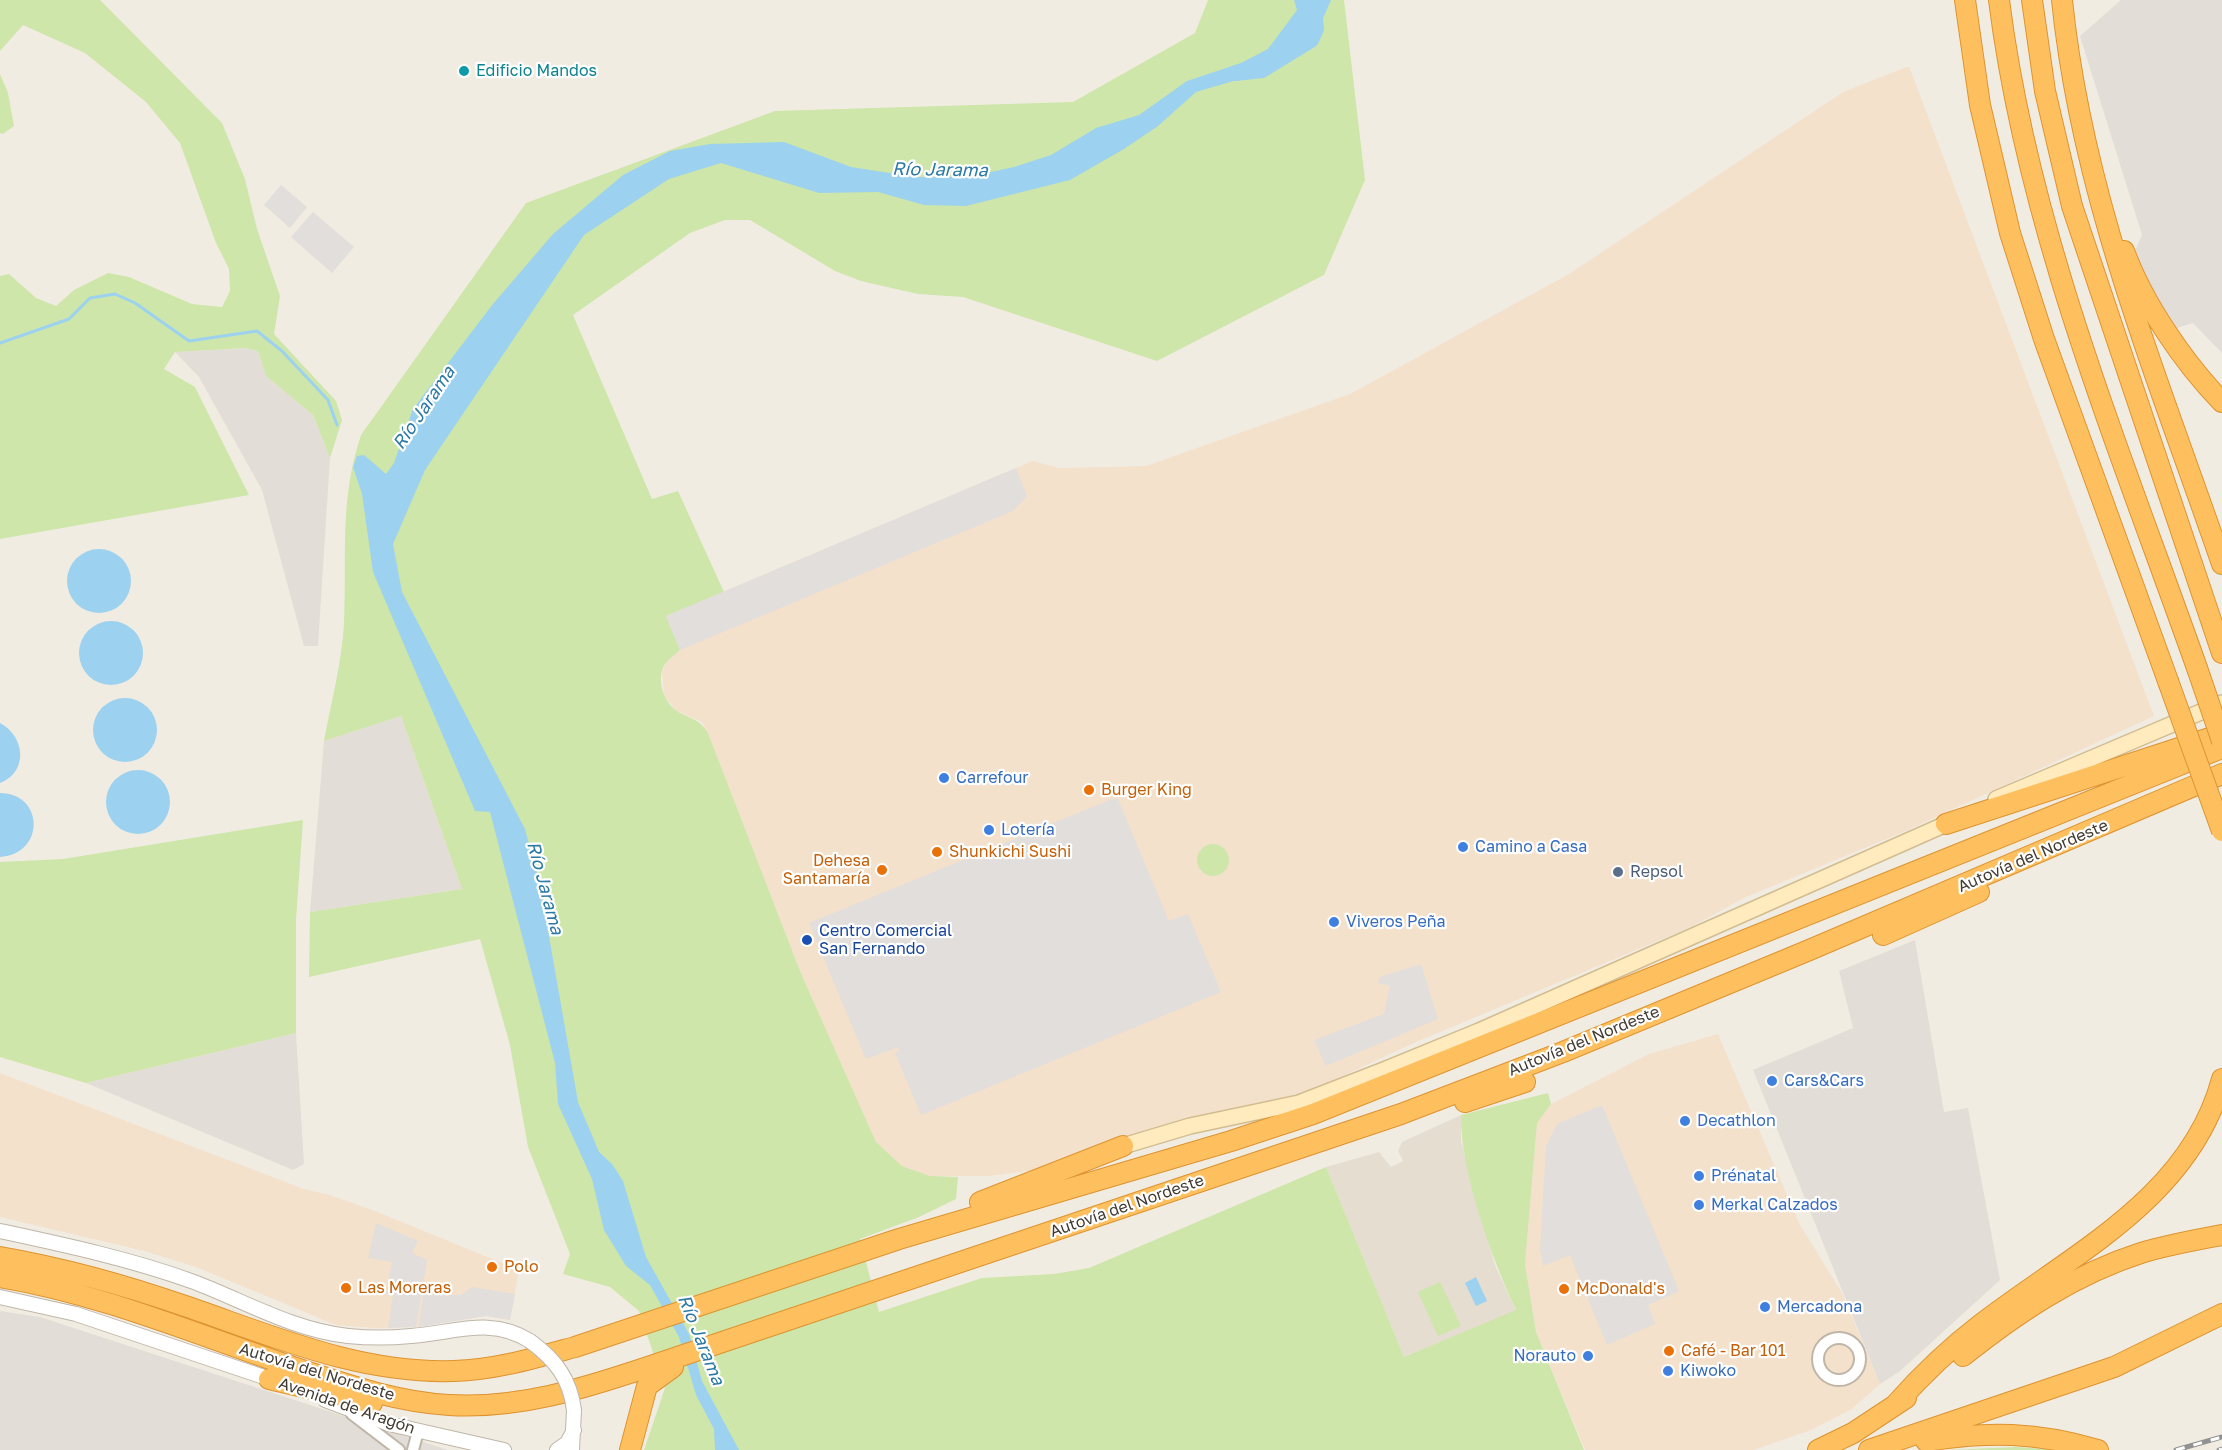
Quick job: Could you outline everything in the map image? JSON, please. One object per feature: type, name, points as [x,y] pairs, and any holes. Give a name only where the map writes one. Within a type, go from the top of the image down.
[{"type":"highway","points":[[1965,0],[1980,105],[2010,233],[2044,339],[2222,831]]},
{"type":"highway","points":[[1999,0],[2015,100],[2042,215],[2077,327],[2222,741]]},
{"type":"highway","points":[[2032,0],[2045,91],[2072,206],[2222,653]]},
{"type":"highway","points":[[2062,0],[2075,88],[2098,200],[2117,263],[2222,564]]},
{"type":"highway","points":[[2075,88],[2105,198],[2128,261],[2165,328],[2190,364],[2222,402]]},
{"type":"highway","points":[[1946,824],[2222,734]]},
{"type":"highway","name":"Autovía del Nordeste","points":[[0,1257],[112,1282],[334,1357],[400,1369],[453,1371],[500,1366],[574,1347],[899,1239],[1231,1141],[1313,1114],[2222,748]]},
{"type":"highway","name":"Autovía del Nordeste","points":[[0,1277],[106,1302],[267,1359],[378,1394],[451,1405],[508,1403],[570,1393],[650,1374],[712,1346],[1401,1114],[1563,1052],[2105,826],[2222,774]]},
{"type":"highway","points":[[1883,935],[2085,842],[2105,826]]},
{"type":"highway","points":[[1896,1404],[1979,1325],[2052,1275],[2125,1220],[2151,1196],[2176,1167],[2200,1131],[2217,1096],[2222,1079]]},
{"type":"highway","points":[[1401,1114],[1433,1111],[1525,1082]]},
{"type":"highway","points":[[899,1239],[945,1215],[1123,1146]]},
{"type":"highway","points":[[1818,1450],[1853,1434],[1914,1394],[2022,1311],[2057,1290],[2141,1253],[2222,1235]]},
{"type":"highway","points":[[1869,1450],[2114,1368],[2222,1314]]},
{"type":"highway","points":[[630,1450],[650,1374]]},
{"type":"highway","points":[[269,1379],[332,1395],[420,1411],[472,1413],[508,1403]]},
{"type":"highway","points":[[1890,1450],[1920,1442],[1992,1433],[2027,1434],[2098,1450]]},
{"type":"main road","points":[[1123,1146],[1190,1126],[1299,1103],[1384,1070],[1479,1031],[1946,824],[1995,800],[2222,703]]},
{"type":"street","points":[[0,1231],[152,1268],[319,1331],[347,1336],[386,1337],[487,1326],[518,1333],[557,1364],[570,1388],[575,1425],[572,1450]]},
{"type":"street","name":"Avenida de Aragón","points":[[0,1297],[76,1314],[168,1343],[389,1424],[504,1450]]},
{"type":"street","points":[[0,1306],[44,1307]]},
{"type":"street","points":[[339,1405],[399,1450]]},
{"type":"street","points":[[557,1450],[570,1439],[575,1425]]},
{"type":"street","points":[[413,1450],[418,1431]]},
{"type":"shaded area","points":[[2121,0],[2222,0],[2222,353],[2193,323],[2174,329],[2133,255],[2142,235],[2080,36]]},
{"type":"shaded area","points":[[1909,66],[2154,716],[1908,830],[1744,898],[1691,927],[1414,1043],[1304,1094],[1196,1132],[1100,1162],[989,1176],[930,1176],[902,1166],[876,1142],[800,971],[708,733],[702,722],[675,710],[664,695],[662,672],[666,663],[680,650],[666,616],[1033,461],[1059,468],[1146,466],[1350,394],[1569,274],[1843,92]]},
{"type":"shaded area","points":[[281,185],[307,207],[290,228],[264,205]]},
{"type":"shaded area","points":[[313,212],[354,247],[332,273],[291,237]]},
{"type":"shaded area","points":[[245,348],[258,351],[266,376],[313,415],[330,458],[318,646],[304,646],[262,490],[199,377],[175,352]]},
{"type":"shaded area","points":[[1016,468],[1027,496],[1013,511],[680,650],[666,616]]},
{"type":"shaded area","points":[[401,716],[462,889],[310,912],[324,741]]},
{"type":"shaded area","points":[[1117,797],[1169,921],[1188,914],[1221,992],[921,1115],[895,1053],[899,1051],[898,1047],[866,1059],[809,923]]},
{"type":"shaded area","points":[[1915,940],[1944,1112],[1968,1108],[2000,1280],[1899,1372],[1880,1384],[1753,1070],[1853,1028],[1839,971]]},
{"type":"shaded area","points":[[1421,964],[1438,1019],[1326,1066],[1314,1040],[1384,1014],[1390,986],[1378,983],[1380,977]]},
{"type":"shaded area","points":[[296,1033],[304,1164],[293,1170],[86,1083]]},
{"type":"shaded area","points":[[1718,1034],[1799,1223],[1842,1293],[1880,1384],[1852,1409],[1811,1430],[1754,1450],[1585,1450],[1536,1332],[1525,1264],[1537,1122],[1551,1104],[1649,1054]]},
{"type":"shaded area","points":[[0,1073],[304,1189],[330,1195],[375,1211],[519,1270],[510,1320],[486,1316],[416,1327],[374,1328],[336,1325],[196,1267],[144,1251],[0,1217]]},
{"type":"shaded area","points":[[1602,1105],[1679,1291],[1648,1305],[1655,1324],[1607,1345],[1570,1255],[1543,1266],[1540,1250],[1546,1146],[1557,1124]]},
{"type":"shaded area","points":[[1461,1115],[1461,1141],[1495,1265],[1516,1311],[1404,1357],[1326,1167],[1379,1152],[1391,1167],[1403,1161],[1398,1151],[1402,1142]]},
{"type":"shaded area","points":[[376,1223],[418,1241],[412,1253],[427,1260],[416,1327],[388,1328],[393,1295],[386,1294],[392,1262],[368,1258]]},
{"type":"shaded area","points":[[472,1287],[515,1294],[510,1320],[486,1316],[419,1327],[423,1295],[461,1295]]},
{"type":"shaded area","points":[[0,1311],[40,1317],[448,1450],[0,1450]]},
{"type":"green space","points":[[0,0],[100,0],[222,123],[245,179],[257,229],[280,296],[274,334],[336,401],[342,420],[330,458],[313,415],[266,376],[258,351],[245,348],[175,352],[164,369],[195,387],[249,495],[0,539],[0,276],[9,274],[36,298],[56,306],[74,290],[108,273],[129,277],[192,304],[222,307],[230,291],[229,269],[216,243],[180,143],[146,102],[85,53],[23,25],[0,51]]},
{"type":"green space","points":[[1208,0],[1344,0],[1365,180],[1324,275],[1157,361],[963,297],[918,294],[861,281],[835,271],[750,220],[725,220],[690,233],[573,315],[652,499],[678,491],[724,592],[666,616],[680,650],[662,670],[662,689],[672,707],[698,722],[708,733],[800,971],[876,1142],[902,1166],[930,1176],[958,1177],[956,1199],[919,1217],[860,1239],[879,1312],[982,1278],[1054,1274],[1089,1268],[1326,1167],[1404,1357],[1516,1310],[1497,1266],[1479,1214],[1466,1162],[1461,1115],[1548,1093],[1551,1104],[1537,1123],[1525,1264],[1536,1332],[1584,1450],[644,1450],[665,1388],[639,1311],[610,1287],[563,1274],[570,1254],[528,1147],[510,1045],[480,939],[309,977],[310,912],[462,889],[401,716],[324,741],[343,638],[345,528],[349,483],[361,435],[526,203],[775,111],[1073,102],[1195,33]]},
{"type":"green space","points":[[0,74],[8,93],[14,126],[3,134],[0,133]]},
{"type":"green space","points":[[303,820],[296,920],[296,1033],[86,1083],[0,1057],[0,862],[63,859]]},
{"type":"green space","points":[[1213,844],[1225,848],[1229,860],[1225,872],[1213,876],[1201,872],[1197,860],[1201,848]]},
{"type":"green space","points":[[1440,1282],[1461,1326],[1438,1336],[1418,1292]]},
{"type":"green space","points":[[2016,1447],[2059,1450],[1948,1450]]},
{"type":"water","points":[[1294,0],[1331,0],[1321,23],[1282,59],[1240,79],[1196,92],[1158,126],[1124,149],[1070,180],[966,206],[924,205],[878,192],[819,193],[721,163],[669,179],[584,235],[425,470],[393,544],[402,592],[525,829],[540,885],[578,1102],[599,1152],[612,1164],[623,1181],[646,1257],[689,1334],[702,1381],[739,1450],[715,1450],[714,1429],[696,1395],[679,1337],[650,1285],[626,1266],[604,1230],[592,1179],[558,1104],[555,1063],[490,812],[475,811],[373,572],[362,494],[353,467],[357,456],[364,455],[386,474],[394,463],[413,409],[493,304],[553,234],[623,175],[670,151],[710,144],[784,142],[851,167],[915,177],[972,176],[1014,167],[1051,155],[1096,128],[1139,115],[1187,81],[1241,63],[1268,49],[1297,10]]},
{"type":"water","points":[[99,549],[111,551],[122,558],[129,569],[131,581],[129,593],[122,604],[111,611],[99,613],[87,611],[76,604],[69,593],[67,581],[69,569],[76,558],[87,551]]},
{"type":"water","points":[[111,621],[123,623],[134,630],[141,641],[143,653],[141,665],[134,676],[123,683],[111,685],[99,683],[88,676],[81,665],[79,653],[81,641],[88,630],[99,623]]},
{"type":"water","points":[[125,698],[137,700],[148,707],[155,718],[157,730],[155,742],[148,753],[137,760],[125,762],[113,760],[102,753],[95,742],[93,730],[95,718],[102,707],[113,700]]},
{"type":"water","points":[[0,723],[15,736],[20,754],[16,771],[0,783]]},
{"type":"water","points":[[138,770],[150,772],[161,779],[168,790],[170,802],[168,814],[161,825],[150,832],[138,834],[126,832],[115,825],[108,814],[106,802],[108,790],[115,779],[126,772]]},
{"type":"water","points":[[0,793],[15,796],[25,803],[31,812],[34,824],[32,835],[26,846],[15,853],[0,857]]},
{"type":"water","points":[[1476,1277],[1487,1301],[1476,1306],[1465,1283]]},
{"type":"waterway","name":"Río Jarama","points":[[1236,73],[1262,70],[1311,40],[1316,29],[1313,0]]},
{"type":"waterway","points":[[0,343],[69,319],[90,298],[115,294],[135,303],[189,341],[257,331],[282,351],[328,400],[337,425]]},
{"type":"railway","points":[[2176,1450],[2222,1437]]},
{"type":"place","name":"Edificio Mandos","points":[[464,71]]},
{"type":"place","name":"Carrefour","points":[[944,778]]},
{"type":"place","name":"Burger King","points":[[1089,790]]},
{"type":"place","name":"Lotería","points":[[989,830]]},
{"type":"place","name":"Camino a Casa","points":[[1463,847]]},
{"type":"place","name":"Shunkichi Sushi","points":[[937,852]]},
{"type":"place","name":"Dehesa Santamaría","points":[[882,870]]},
{"type":"place","name":"Repsol","points":[[1618,872]]},
{"type":"place","name":"Viveros Peña","points":[[1334,922]]},
{"type":"place","name":"Centro Comercial San Fernando","points":[[807,940]]},
{"type":"place","name":"Cars&Cars","points":[[1772,1081]]},
{"type":"place","name":"Decathlon","points":[[1685,1121]]},
{"type":"place","name":"Prénatal","points":[[1699,1176]]},
{"type":"place","name":"Merkal Calzados","points":[[1699,1205]]},
{"type":"place","name":"Polo","points":[[492,1267]]},
{"type":"place","name":"Las Moreras","points":[[346,1288]]},
{"type":"place","name":"McDonald's","points":[[1564,1289]]},
{"type":"place","name":"Mercadona","points":[[1765,1307]]},
{"type":"place","name":"Café - Bar 101","points":[[1669,1351]]},
{"type":"place","name":"Norauto","points":[[1588,1356]]},
{"type":"place","name":"Kiwoko","points":[[1668,1371]]}]
